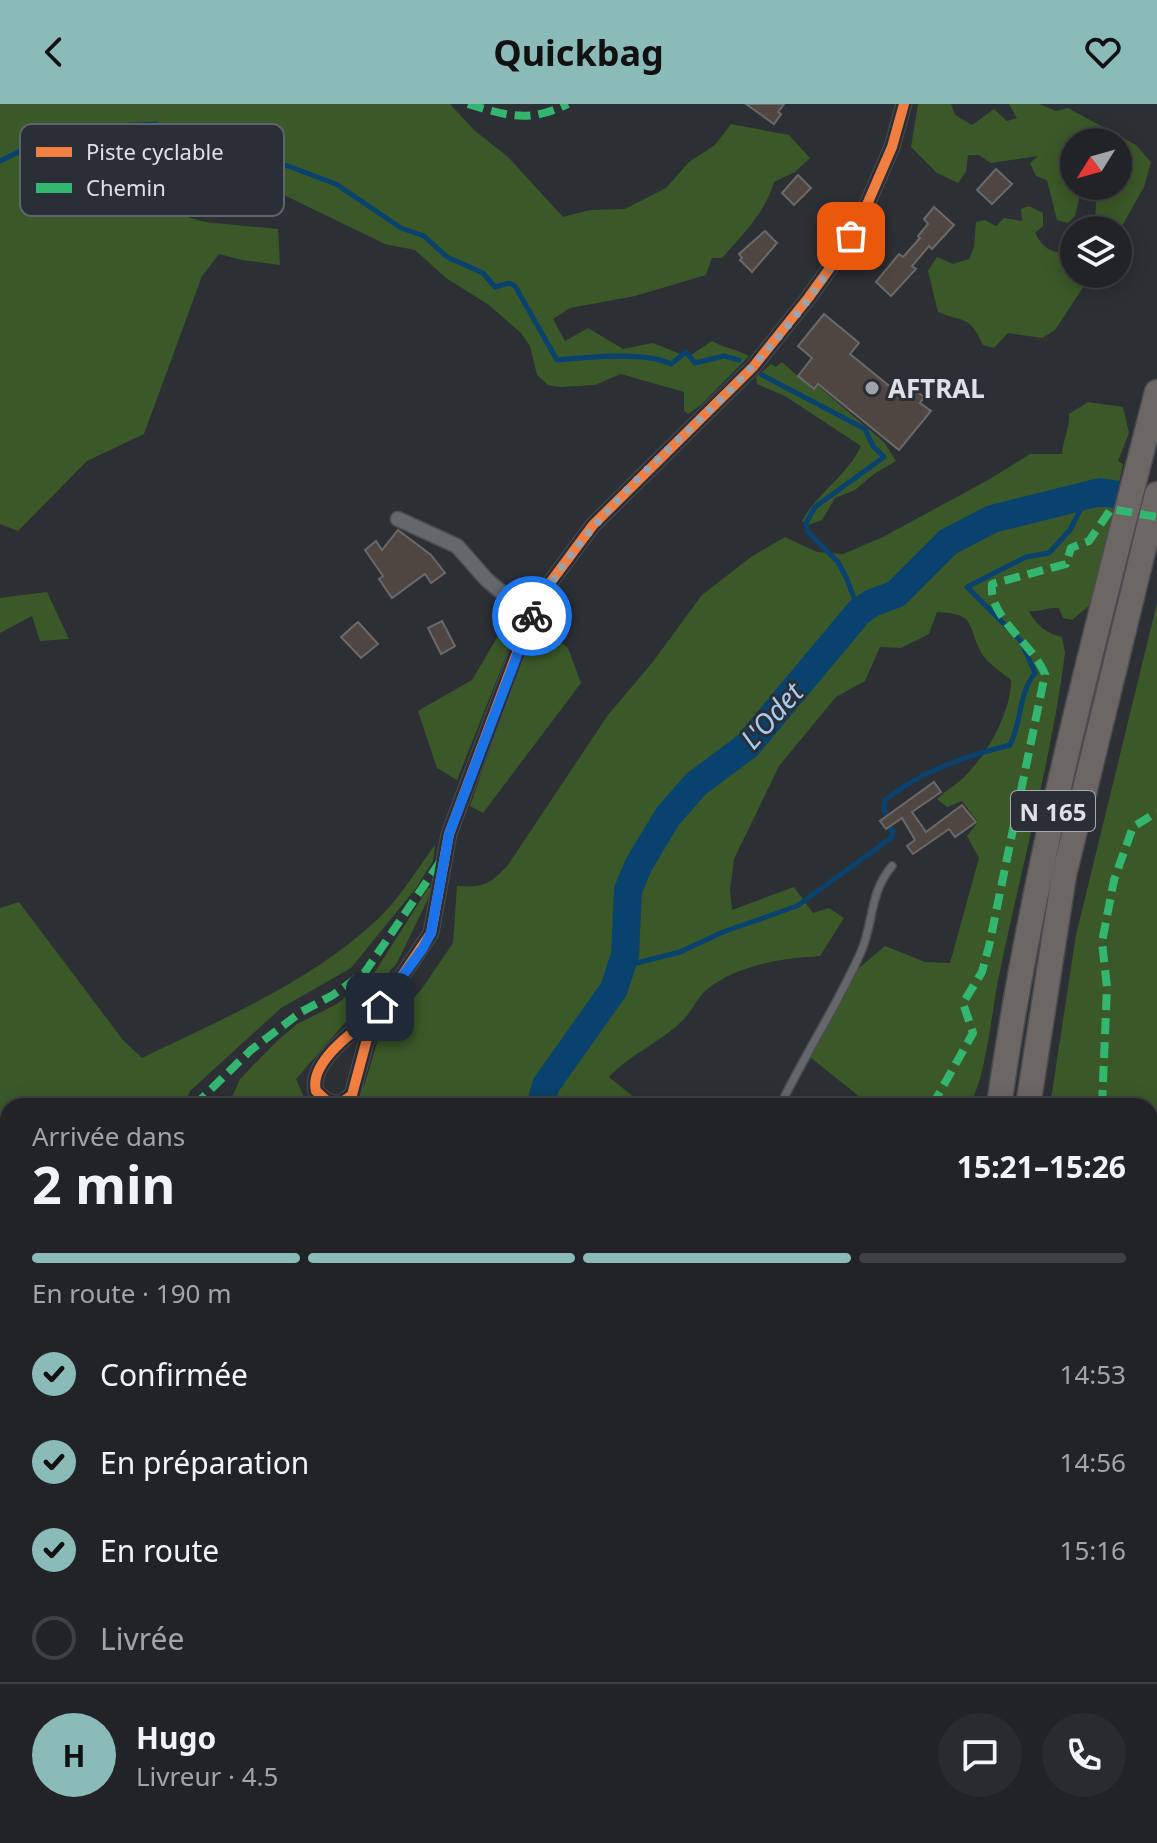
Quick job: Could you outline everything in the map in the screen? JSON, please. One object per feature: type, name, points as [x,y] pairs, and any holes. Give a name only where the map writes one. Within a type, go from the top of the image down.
[{"type":"highway","name":"N 165","points":[[1000,1098],[1026,937],[1047,836],[1157,392]]},
{"type":"highway","name":"N 165","points":[[1029,1098],[1064,875],[1157,494]]},
{"type":"street","points":[[348,1098],[352,1095],[372,1020],[431,933],[449,834],[531,617],[564,560],[585,533],[753,367],[809,297],[862,216],[892,147],[904,104]]},
{"type":"street","points":[[398,519],[457,546],[487,580],[531,617]]},
{"type":"street","points":[[324,1098],[316,1091],[317,1073],[357,1028],[372,1020]]},
{"type":"lane","points":[[784,1098],[861,952],[874,895],[879,882],[892,866]]},
{"type":"green space","points":[[0,104],[450,104],[474,130],[508,157],[563,217],[590,210],[625,209],[666,188],[689,162],[715,145],[731,124],[789,135],[810,158],[795,172],[774,182],[765,204],[752,223],[722,258],[712,258],[706,275],[635,296],[570,308],[553,319],[565,341],[588,328],[623,349],[653,343],[688,357],[712,341],[749,356],[701,405],[688,414],[684,411],[684,392],[621,374],[595,385],[548,385],[537,375],[530,346],[521,333],[489,305],[446,278],[415,250],[385,244],[284,195],[284,124],[20,124],[20,216],[184,216],[205,222],[278,229],[280,265],[219,254],[202,276],[144,434],[87,461],[18,531],[0,524]]},
{"type":"green space","points":[[918,104],[951,104],[955,115],[972,125],[994,109],[1007,121],[1017,118],[1009,104],[1039,104],[1056,111],[1068,108],[1105,128],[1060,128],[1060,200],[1079,200],[1075,216],[1060,216],[1060,221],[1057,220],[1047,180],[1036,176],[1030,163],[1038,156],[991,163],[979,155],[968,155],[966,172],[958,183],[937,173],[911,147]]},
{"type":"green space","points":[[1132,143],[1151,162],[1144,187],[1128,216],[1095,216],[1096,200],[1132,200]]},
{"type":"green space","points":[[1029,206],[1043,213],[1043,226],[1035,233],[1045,247],[1060,252],[1060,288],[1083,288],[1055,330],[1042,338],[1008,333],[994,348],[983,345],[969,324],[938,312],[928,271],[937,257],[953,264],[969,259],[974,247],[976,222],[985,220],[996,226],[1004,218],[1022,221],[1021,209]]},
{"type":"green space","points":[[782,362],[813,390],[818,386],[884,442],[896,461],[855,490],[835,498],[822,520],[808,525],[802,521],[808,511],[848,466],[861,446],[785,396],[757,384],[756,377],[771,364],[776,367]]},
{"type":"green space","points":[[1088,402],[1123,407],[1129,433],[1118,461],[1123,464],[1099,580],[1090,605],[1072,620],[1063,618],[1059,608],[1029,611],[1042,628],[1062,637],[1065,653],[1052,734],[999,976],[984,1063],[972,1098],[861,1098],[810,1057],[859,968],[885,946],[925,962],[950,963],[979,858],[967,836],[978,822],[962,801],[947,807],[937,799],[975,766],[990,743],[1003,718],[1011,680],[985,658],[965,619],[959,615],[937,612],[929,634],[901,648],[880,647],[865,681],[836,697],[779,766],[734,859],[730,890],[732,910],[794,887],[813,913],[829,908],[844,918],[820,956],[744,969],[704,992],[673,1029],[609,1077],[635,1098],[352,1098],[365,1083],[379,1036],[421,990],[453,943],[457,886],[486,883],[508,865],[608,715],[652,663],[702,595],[751,557],[785,537],[817,552],[843,554],[883,537],[1030,454],[1062,454],[1069,414]]},
{"type":"green space","points":[[47,592],[69,639],[40,641],[32,616],[0,633],[0,598]]},
{"type":"green space","points":[[1157,603],[1157,1098],[1051,1098],[1076,935]]},
{"type":"green space","points":[[539,626],[568,648],[581,683],[483,813],[470,806],[525,649]]},
{"type":"green space","points":[[498,636],[511,644],[457,780],[437,768],[418,711],[472,680]]},
{"type":"green space","points":[[435,845],[433,861],[416,888],[351,968],[281,1008],[190,1091],[187,1098],[0,1098],[0,908],[19,902],[123,1040],[142,1058],[296,980],[353,941],[387,910]]},
{"type":"green space","points":[[428,888],[431,888],[397,963],[296,1079],[306,1098],[229,1098],[240,1079],[276,1042],[297,1024],[337,1004],[375,972]]},
{"type":"building","points":[[746,104],[784,104],[774,124]]},
{"type":"building","points":[[996,169],[1012,184],[992,204],[977,190]]},
{"type":"building","points":[[798,175],[811,188],[794,205],[782,193]]},
{"type":"building","points":[[934,207],[954,225],[932,249],[929,246],[912,266],[916,269],[891,296],[876,282],[899,254],[903,257],[920,238],[918,236],[928,224],[924,219]]},
{"type":"building","points":[[765,231],[777,243],[752,272],[740,260],[739,254]]},
{"type":"building","points":[[824,314],[859,343],[850,354],[903,397],[911,387],[924,397],[920,403],[931,411],[899,450],[818,384],[814,389],[798,376],[812,358],[798,346]]},
{"type":"building","points":[[398,530],[431,555],[445,573],[431,583],[425,574],[392,598],[379,579],[383,576],[365,550],[376,541],[382,550]]},
{"type":"building","points":[[442,621],[455,646],[441,654],[428,628]]},
{"type":"building","points":[[358,622],[378,644],[361,658],[341,637]]},
{"type":"building","points":[[934,782],[941,792],[912,812],[926,832],[962,805],[976,822],[955,837],[949,829],[913,854],[907,846],[915,840],[902,818],[886,829],[880,821]]},
{"type":"waterway","points":[[0,161],[20,151]]},
{"type":"waterway","points":[[284,165],[336,184],[401,228],[424,236],[447,257],[483,273],[495,287],[509,283],[515,286],[557,360],[632,356],[671,364],[686,352],[695,363],[724,356],[739,360]]},
{"type":"waterway","points":[[762,375],[865,429],[873,446],[884,457],[815,507],[806,523],[807,531],[838,562],[859,612]]},
{"type":"waterway","name":"L'Odet","points":[[542,1098],[546,1085],[614,989],[625,955],[628,890],[639,864],[668,816],[696,784],[747,746],[859,612],[872,603],[896,594],[948,542],[992,519],[1100,492],[1157,501]]},
{"type":"waterway","points":[[621,967],[680,952],[723,932],[797,906],[891,838],[893,833],[884,809],[885,800],[944,766],[1010,745],[1026,690],[1035,673],[1021,641],[967,587],[1026,557],[1049,553],[1070,530],[1088,495]]},
{"type":"marked path","points":[[468,104],[518,116],[542,114],[568,104]]},
{"type":"marked path","points":[[936,1098],[973,1033],[963,1003],[982,972],[989,946],[1045,674],[997,608],[992,584],[1066,564],[1071,548],[1089,541],[1111,509],[1157,517]]},
{"type":"marked path","points":[[1102,1098],[1107,987],[1102,942],[1114,880],[1133,827],[1157,812]]},
{"type":"marked path","points":[[202,1098],[251,1050],[301,1012],[333,995],[365,972],[440,862]]},
{"type":"cycle path","points":[[372,1020],[431,933],[449,834],[524,634],[547,587],[593,525],[753,367],[809,297],[862,216],[892,147],[904,104]]},
{"type":"cycle path","points":[[324,1098],[316,1091],[316,1081],[325,1060],[343,1040],[372,1020]]},
{"type":"cycle path","points":[[348,1098],[352,1095],[372,1020]]},
{"type":"way so far","points":[[532,616],[547,587],[578,542],[775,342],[851,236]]},
{"type":"place","name":"AFTRAL","points":[[872,388]]},
{"type":"route","points":[[380,1007],[431,933],[449,834],[532,616]]}]
